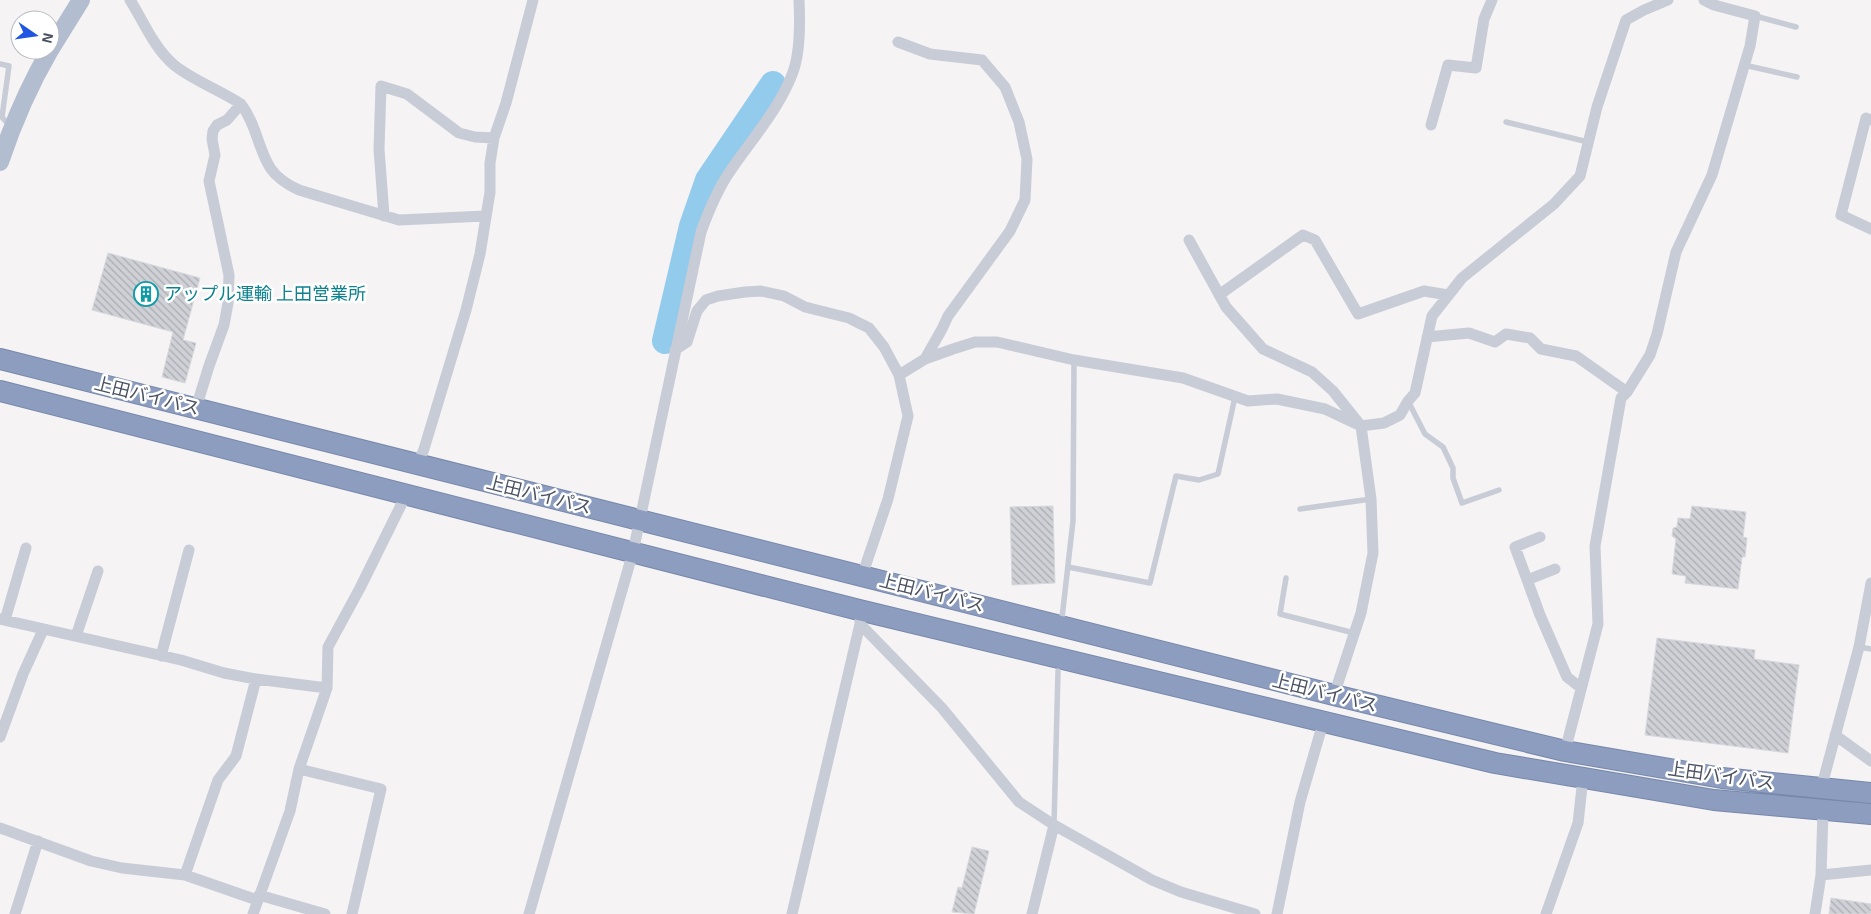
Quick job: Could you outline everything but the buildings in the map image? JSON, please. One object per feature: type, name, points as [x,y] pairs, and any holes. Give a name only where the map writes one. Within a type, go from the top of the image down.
[{"type":"highway","name":"上田バイパス","points":[[0,359],[1334,695],[1565,751],[1713,776],[1871,793]]},
{"type":"highway","name":"上田バイパス","points":[[0,391],[633,552],[860,617],[1495,763],[1714,800],[1871,814]]},
{"type":"main road","points":[[60,34],[81,0]]},
{"type":"main road","points":[[0,162],[12,127],[45,60]]},
{"type":"street","points":[[130,0],[152,38],[164,55],[175,66],[241,104],[249,114],[271,169],[284,182],[299,190],[399,220],[485,216]]},
{"type":"street","points":[[418,464],[466,310],[480,254],[490,192],[490,163],[494,138],[506,103],[533,0]]},
{"type":"street","points":[[529,914],[633,552],[695,256],[708,212],[729,172],[774,108],[794,70],[800,24],[799,0]]},
{"type":"street","points":[[1431,125],[1448,65],[1476,68],[1484,19],[1492,0]]},
{"type":"street","points":[[900,375],[925,359],[975,342],[997,342],[1074,360],[1183,378],[1248,401],[1277,400],[1324,409],[1361,426],[1384,424],[1400,415],[1415,393],[1432,316],[1448,295],[1462,278],[1554,204],[1580,176],[1597,107],[1626,20],[1667,0]]},
{"type":"street","points":[[1565,751],[1598,624],[1595,546],[1621,398],[1627,392],[1650,355],[1657,334],[1676,252],[1712,174],[1744,65],[1755,16],[1714,5],[1704,0]]},
{"type":"street","points":[[898,42],[930,54],[982,60],[1005,87],[1019,122],[1027,160],[1025,200],[1010,231],[948,316],[925,359]]},
{"type":"street","points":[[384,216],[379,149],[381,86],[408,94],[459,133],[475,137],[494,138]]},
{"type":"street","points":[[196,408],[224,325],[228,303],[229,275],[209,181],[215,155],[212,140],[213,131],[217,125],[228,120],[241,104]]},
{"type":"street","points":[[1871,120],[1866,118],[1841,215],[1871,229]]},
{"type":"street","points":[[1219,295],[1302,235],[1315,240],[1358,314],[1424,291],[1448,295]]},
{"type":"street","points":[[1189,240],[1226,307],[1263,349],[1312,372],[1333,391],[1361,426],[1371,499],[1372,552],[1360,613],[1334,695]]},
{"type":"street","points":[[675,350],[687,342],[698,311],[706,300],[718,296],[745,292],[761,291],[784,296],[806,307],[849,318],[870,328],[884,347],[900,375],[908,416],[888,499],[862,576]]},
{"type":"street","points":[[1427,337],[1469,333],[1495,342],[1506,334],[1530,338],[1541,349],[1576,356],[1627,392]]},
{"type":"street","points":[[252,914],[290,811],[299,769],[327,688],[328,647],[360,588],[406,495]]},
{"type":"street","points":[[1540,537],[1515,547],[1540,615],[1567,677],[1581,688]]},
{"type":"street","points":[[26,548],[3,620],[161,656],[224,673],[327,688]]},
{"type":"street","points":[[161,656],[189,550]]},
{"type":"street","points":[[1527,580],[1555,569]]},
{"type":"street","points":[[76,636],[98,571]]},
{"type":"street","points":[[1821,789],[1859,647],[1871,584]]},
{"type":"street","points":[[860,617],[942,708],[1019,802],[1054,825],[1152,880],[1181,892],[1255,914]]},
{"type":"street","points":[[792,914],[860,617]]},
{"type":"street","points":[[0,737],[23,674],[43,630]]},
{"type":"street","points":[[185,875],[218,780],[236,756],[256,679]]},
{"type":"street","points":[[1277,914],[1300,802],[1323,723]]},
{"type":"street","points":[[1835,735],[1871,761]]},
{"type":"street","points":[[299,769],[381,789],[352,914]]},
{"type":"street","points":[[1546,914],[1578,822],[1583,778]]},
{"type":"street","points":[[1815,914],[1821,875],[1823,811]]},
{"type":"street","points":[[1032,914],[1054,825]]},
{"type":"street","points":[[0,828],[91,861],[122,868],[185,875],[324,914]]},
{"type":"street","points":[[15,914],[38,841]]},
{"type":"street","points":[[1821,875],[1871,870]]},
{"type":"lane","points":[[1755,16],[1796,27]]},
{"type":"lane","points":[[0,64],[9,66],[2,117],[12,127]]},
{"type":"lane","points":[[1744,65],[1797,77]]},
{"type":"lane","points":[[1506,122],[1588,142]]},
{"type":"lane","points":[[1062,618],[1073,521],[1074,360]]},
{"type":"lane","points":[[1068,567],[1150,584],[1176,476],[1199,480],[1218,474],[1235,397]]},
{"type":"lane","points":[[1408,401],[1425,434],[1443,448],[1453,468],[1453,478],[1462,503],[1498,490]]},
{"type":"lane","points":[[1300,510],[1371,499]]},
{"type":"lane","points":[[1286,578],[1280,614],[1354,633]]},
{"type":"lane","points":[[1859,647],[1871,649]]},
{"type":"lane","points":[[1054,825],[1058,671]]},
{"type":"waterway","points":[[665,341],[692,226],[708,180],[773,84]]},
{"type":"place","name":"アップル運輸 上田営業所","points":[[146,294]]}]
